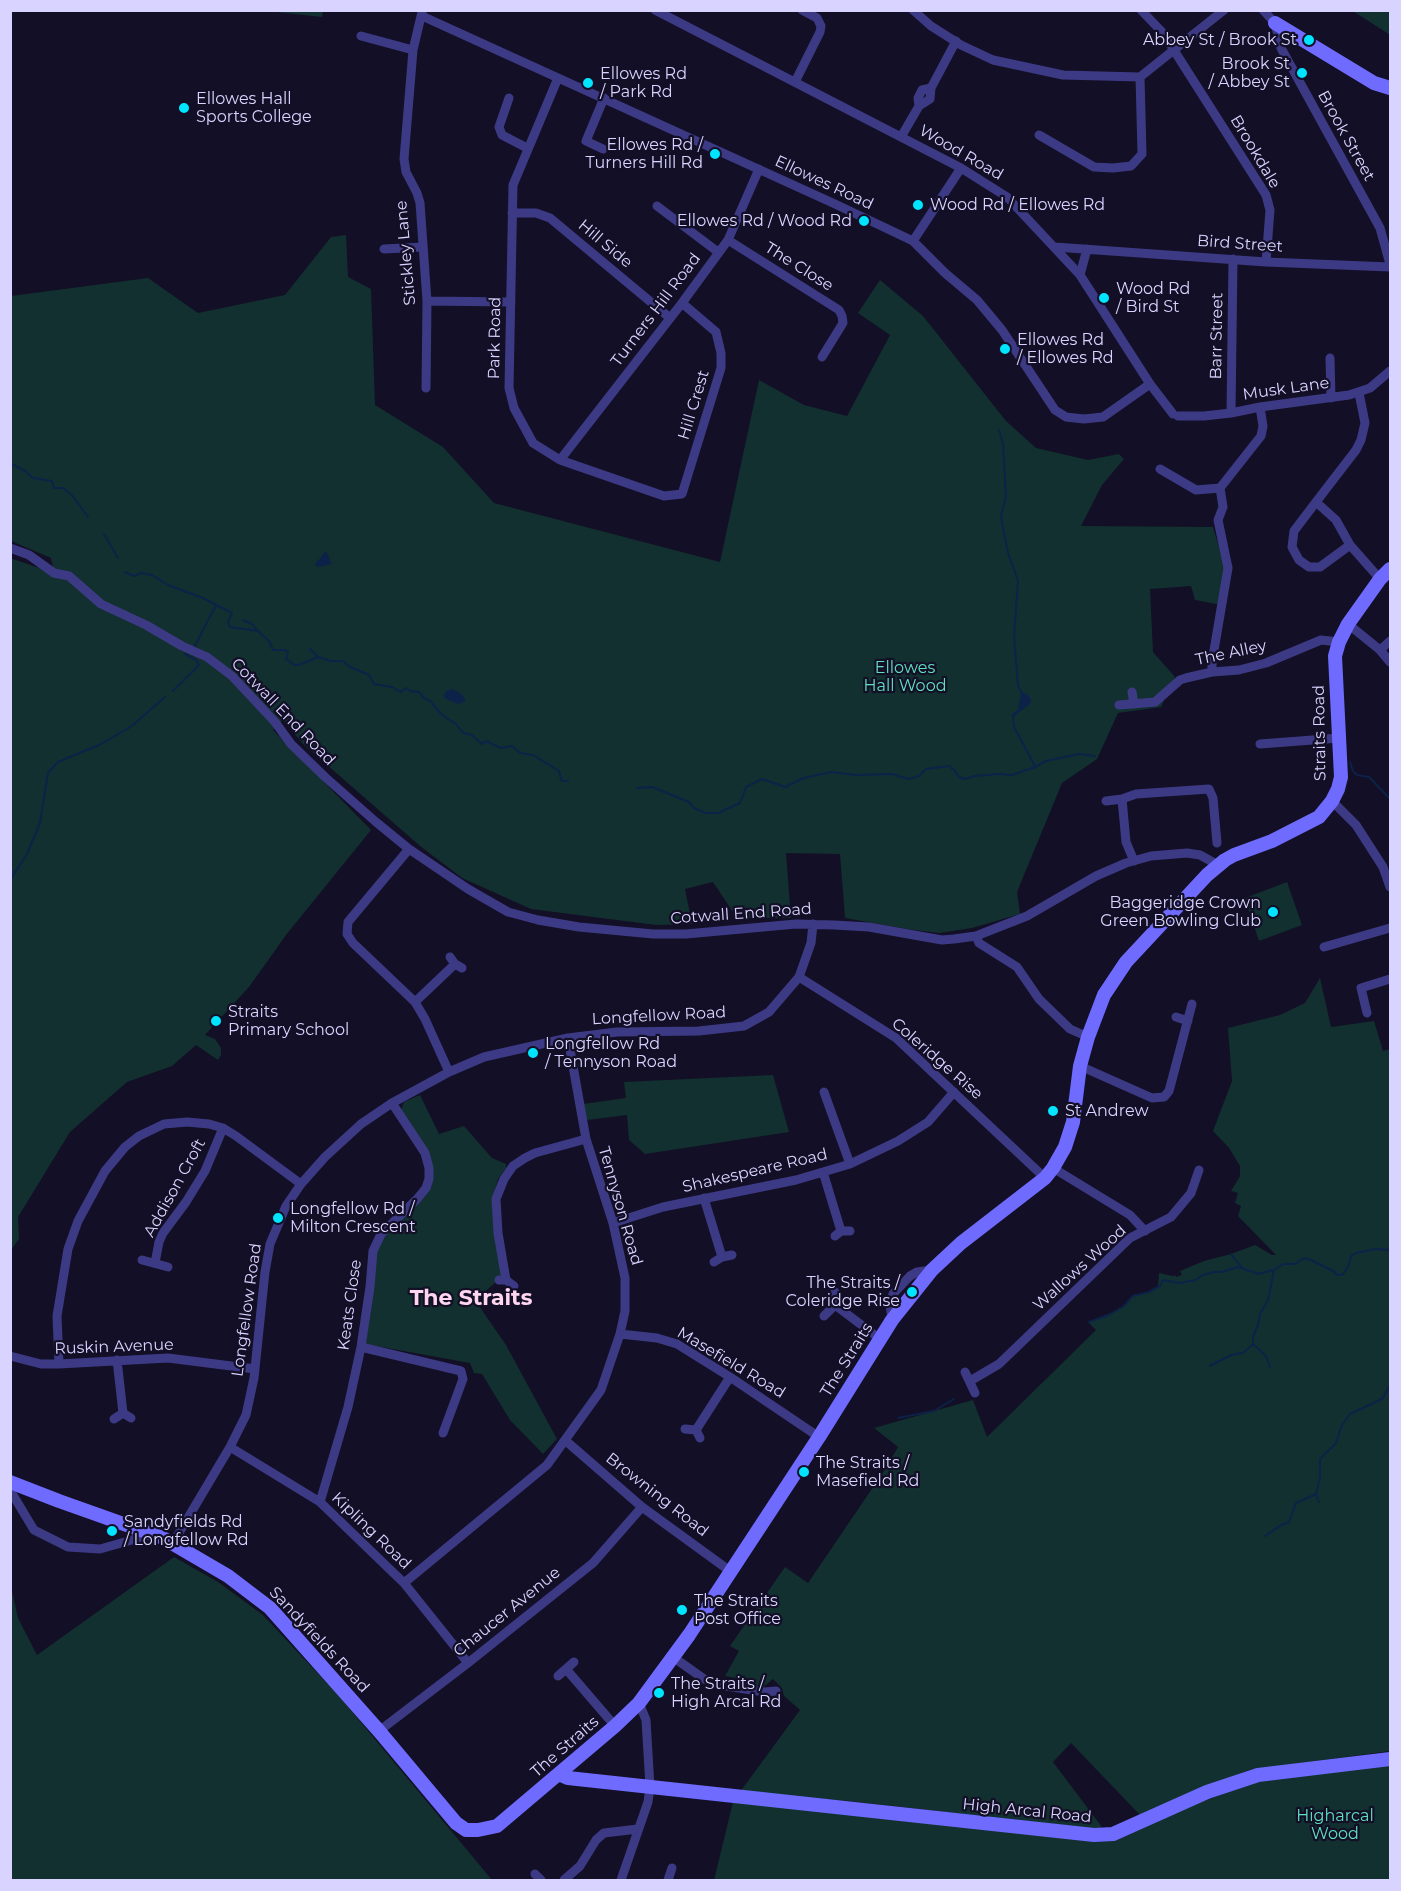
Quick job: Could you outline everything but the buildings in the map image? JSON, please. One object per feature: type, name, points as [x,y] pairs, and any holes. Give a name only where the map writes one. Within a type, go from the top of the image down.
[{"type":"street","name":"Wood Road","points":[[655,10],[961,168],[1007,197],[1080,275],[1150,384],[1176,415]]},
{"type":"street","points":[[795,82],[821,26],[818,18],[802,10]]},
{"type":"street","points":[[913,10],[931,26],[956,42],[993,60],[1064,75],[1140,77],[1224,10]]},
{"type":"street","name":"Brookdale","points":[[1141,10],[1163,33],[1266,195],[1270,210],[1266,262]]},
{"type":"street","points":[[1263,10],[1275,23],[1374,83],[1390,88]]},
{"type":"street","name":"Stickley Lane","points":[[422,13],[413,51],[404,159],[406,172],[420,203],[426,302],[426,388]]},
{"type":"street","name":"Ellowes Road","points":[[422,13],[913,241],[945,273],[977,300],[1002,330],[1055,410],[1066,417],[1084,419],[1103,417],[1150,384]]},
{"type":"street","name":"Brook Street","points":[[1275,23],[1281,48],[1380,228],[1390,266]]},
{"type":"street","points":[[361,36],[413,51]]},
{"type":"street","points":[[901,137],[919,106],[930,99],[930,88],[956,42]]},
{"type":"street","points":[[1039,135],[1094,167],[1131,166],[1142,154],[1140,77]]},
{"type":"street","name":"Park Road","points":[[558,78],[513,185],[509,388],[514,408],[533,442],[560,460],[664,496],[682,494]]},
{"type":"street","points":[[509,98],[499,127],[502,135],[527,148]]},
{"type":"street","points":[[603,149],[586,141],[604,98]]},
{"type":"street","points":[[913,241],[961,168]]},
{"type":"street","name":"Turners Hill Road","points":[[560,460],[728,240],[759,169]]},
{"type":"street","points":[[657,206],[718,252]]},
{"type":"street","name":"Hill Side","points":[[512,213],[536,213],[550,218],[670,318]]},
{"type":"street","name":"The Close","points":[[728,240],[839,310],[843,323],[822,357]]},
{"type":"street","points":[[384,249],[423,247]]},
{"type":"street","name":"Bird Street","points":[[1055,247],[1266,262],[1390,266]]},
{"type":"street","points":[[1080,275],[1087,249]]},
{"type":"street","name":"Barr Street","points":[[1231,413],[1233,259]]},
{"type":"street","points":[[426,302],[511,302]]},
{"type":"street","name":"Hill Crest","points":[[682,303],[716,332],[721,353],[721,368],[682,494]]},
{"type":"street","points":[[1330,358],[1331,398]]},
{"type":"street","name":"Musk Lane","points":[[1176,415],[1204,416],[1231,413],[1260,406],[1359,393],[1370,388],[1390,371]]},
{"type":"street","points":[[1350,545],[1320,567],[1309,567],[1299,560],[1292,548],[1293,531],[1356,450],[1361,440],[1365,423],[1359,393]]},
{"type":"street","points":[[1160,469],[1196,490],[1220,488],[1261,436],[1263,426],[1260,406]]},
{"type":"street","points":[[1212,672],[1228,568],[1218,520],[1223,507],[1220,488]]},
{"type":"street","points":[[1316,502],[1340,525],[1350,545],[1380,579]]},
{"type":"street","name":"Cotwall End Road","points":[[10,548],[29,555],[54,573],[69,576],[101,604],[207,657],[232,676],[275,722],[291,744],[325,777],[409,849],[468,889],[508,912],[538,920],[579,927],[653,934],[686,934],[813,924],[869,927],[942,940],[976,936],[1027,916],[1096,876],[1151,856],[1187,853],[1200,855],[1218,866]]},
{"type":"street","name":"Straits Road","points":[[1207,875],[1234,855],[1272,841],[1319,817],[1332,801],[1341,777],[1335,656],[1347,624],[1390,569]]},
{"type":"street","points":[[1347,624],[1380,650],[1390,662]]},
{"type":"street","name":"The Alley","points":[[1119,705],[1155,702],[1180,680],[1266,663],[1321,640],[1339,642]]},
{"type":"street","points":[[1380,650],[1390,641]]},
{"type":"street","points":[[1132,692],[1134,704]]},
{"type":"street","points":[[1260,744],[1339,738]]},
{"type":"street","points":[[1106,801],[1136,794],[1209,789],[1213,798],[1217,843]]},
{"type":"street","points":[[1122,799],[1126,842],[1134,861]]},
{"type":"street","points":[[1332,801],[1356,825],[1383,867],[1390,887]]},
{"type":"street","points":[[409,849],[348,922],[347,934],[353,943],[415,1002],[448,1072]]},
{"type":"street","name":"The Straits","points":[[466,1830],[497,1826],[639,1703],[673,1657],[819,1437],[892,1320],[932,1270],[961,1243],[1049,1173],[1065,1147],[1073,1122],[1080,1066],[1104,995],[1126,962],[1207,875]]},
{"type":"street","name":"Longfellow Road","points":[[173,1542],[230,1447],[246,1415],[255,1369],[264,1272],[270,1244],[286,1206],[300,1184],[325,1157],[361,1124],[392,1103],[448,1072],[484,1057],[568,1038],[617,1032],[699,1031],[744,1026],[769,1012],[799,977],[811,943],[813,924]]},
{"type":"street","points":[[1324,947],[1390,928]]},
{"type":"street","points":[[976,936],[979,943],[1017,968],[1039,999],[1070,1029],[1088,1037]]},
{"type":"street","points":[[415,1002],[456,963]]},
{"type":"street","name":"Coleridge Rise","points":[[799,977],[896,1038],[954,1092],[1049,1173],[1130,1215],[1145,1231]]},
{"type":"street","points":[[1367,1013],[1361,988],[1390,979]]},
{"type":"street","points":[[1080,1066],[1152,1098],[1164,1097],[1169,1091],[1192,1004]]},
{"type":"street","points":[[1176,1017],[1188,1021]]},
{"type":"street","name":"Tennyson Road","points":[[404,1583],[547,1466],[601,1390],[620,1334],[625,1311],[625,1278],[613,1223],[585,1138],[568,1038]]},
{"type":"street","points":[[825,1092],[850,1164]]},
{"type":"street","name":"Shakespeare Road","points":[[613,1223],[663,1207],[796,1180],[850,1164],[898,1141],[928,1122],[954,1092]]},
{"type":"street","name":"Keats Close","points":[[321,1502],[348,1407],[361,1347],[376,1242],[381,1234],[417,1199],[426,1188],[429,1179],[425,1153],[392,1103]]},
{"type":"street","points":[[59,1364],[57,1316],[68,1249],[78,1221],[105,1171],[125,1147],[139,1136],[164,1124],[196,1122],[223,1128],[300,1184]]},
{"type":"street","name":"Addison Croft","points":[[155,1263],[163,1233],[205,1171],[223,1128]]},
{"type":"street","points":[[506,1282],[498,1233],[496,1199],[504,1179],[513,1166],[525,1158],[585,1138]]},
{"type":"street","name":"Wallows Wood","points":[[975,1393],[968,1376],[999,1364],[1130,1238],[1171,1217],[1191,1193],[1199,1170]]},
{"type":"street","points":[[823,1172],[842,1232]]},
{"type":"street","points":[[704,1198],[723,1258]]},
{"type":"street","name":"Addison Croft","points":[[142,1260],[168,1267]]},
{"type":"street","points":[[824,1316],[835,1305],[835,1292]]},
{"type":"street","points":[[835,1305],[880,1339]]},
{"type":"street","name":"Masefield Road","points":[[620,1334],[669,1341],[730,1377],[819,1437]]},
{"type":"street","points":[[361,1347],[461,1371],[463,1379],[442,1435]]},
{"type":"street","name":"Ruskin Avenue","points":[[10,1356],[40,1364],[168,1358],[255,1369]]},
{"type":"street","points":[[114,1419],[127,1416],[117,1360]]},
{"type":"street","points":[[685,1429],[698,1434],[730,1377]]},
{"type":"street","name":"Browning Road","points":[[566,1441],[642,1507],[730,1571]]},
{"type":"street","name":"Kipling Road","points":[[230,1447],[321,1502],[404,1583],[468,1663]]},
{"type":"street","name":"Sandyfields Road","points":[[10,1482],[173,1542],[228,1575],[270,1608],[380,1731],[442,1807],[466,1830]]},
{"type":"street","points":[[10,1490],[34,1530],[68,1547],[100,1550],[153,1534]]},
{"type":"street","name":"Chaucer Avenue","points":[[380,1731],[593,1563],[642,1507]]},
{"type":"street","points":[[673,1657],[704,1678],[719,1685],[766,1696],[776,1691]]},
{"type":"street","points":[[558,1676],[574,1662]]},
{"type":"street","points":[[566,1669],[615,1726]]},
{"type":"street","points":[[621,1881],[648,1802],[650,1787],[646,1720],[639,1703]]},
{"type":"street","name":"High Arcal Road","points":[[559,1774],[568,1778],[1094,1835],[1113,1834],[1207,1792],[1258,1775],[1390,1759]]},
{"type":"street","points":[[564,1881],[580,1866],[596,1839],[604,1833],[638,1829]]},
{"type":"green space","points":[[267,11],[323,11],[322,17]]},
{"type":"green space","points":[[1353,11],[1390,11],[1390,35]]},
{"type":"green space","name":"Ellowes Hall Wood","points":[[346,235],[348,277],[371,289],[375,405],[443,447],[494,503],[720,562],[759,380],[804,405],[847,416],[890,335],[858,313],[880,280],[923,316],[1006,421],[1036,448],[1088,460],[1119,454],[1124,459],[1102,485],[1081,526],[1213,527],[1226,570],[1222,605],[1195,600],[1191,586],[1150,589],[1153,652],[1175,677],[1161,707],[1118,713],[1097,759],[1062,783],[1017,892],[1020,914],[972,928],[939,933],[845,918],[840,854],[786,853],[791,918],[737,918],[713,882],[685,889],[692,924],[656,925],[531,909],[462,878],[420,846],[303,744],[283,720],[273,730],[371,830],[286,935],[249,987],[205,1035],[215,1039],[221,1048],[218,1060],[196,1045],[172,1066],[127,1082],[70,1132],[18,1217],[19,1239],[11,1250],[10,558],[54,573],[51,558],[11,541],[11,296],[148,278],[198,313],[285,295],[331,237]]},
{"type":"green space","name":"Baggeridge Crown Green Bowling Club","points":[[1287,882],[1302,925],[1259,941],[1245,898]]},
{"type":"green space","points":[[1320,978],[1331,1027],[1374,1021],[1383,1051],[1390,1049],[1390,1751],[1249,1770],[1140,1815],[1071,1743],[1053,1762],[1102,1827],[1097,1829],[849,1801],[740,1792],[800,1710],[784,1696],[782,1688],[773,1679],[761,1689],[751,1687],[751,1681],[725,1676],[739,1651],[730,1646],[785,1567],[808,1583],[884,1471],[898,1447],[874,1428],[973,1400],[987,1437],[1096,1330],[1088,1322],[1115,1311],[1124,1306],[1133,1296],[1149,1292],[1158,1286],[1159,1273],[1176,1277],[1182,1275],[1180,1271],[1204,1261],[1255,1245],[1276,1255],[1238,1216],[1241,1206],[1235,1203],[1238,1193],[1231,1191],[1240,1176],[1240,1166],[1229,1148],[1213,1131],[1232,1081],[1228,1028],[1280,1015],[1305,1003]]},
{"type":"green space","points":[[773,1075],[789,1132],[645,1154],[629,1140],[627,1115],[587,1120],[583,1104],[626,1098],[624,1082]]},
{"type":"green space","points":[[420,1095],[439,1134],[464,1126],[492,1158],[506,1164],[506,1168],[498,1179],[493,1197],[503,1272],[497,1277],[495,1283],[475,1300],[506,1345],[557,1439],[543,1454],[510,1420],[482,1374],[474,1373],[470,1363],[365,1344],[375,1250],[432,1177],[401,1110],[404,1102]]},
{"type":"green space","points":[[174,1557],[218,1582],[263,1615],[339,1696],[492,1880],[11,1880],[11,1587],[18,1618],[37,1655]]},
{"type":"green space","name":"Higharcal Wood","points":[[1390,1763],[1390,1880],[714,1880],[733,1802],[1072,1839],[1187,1807],[1257,1782]]},
{"type":"water","points":[[326,551],[332,564],[316,566],[315,564]]},
{"type":"water","points":[[451,689],[459,692],[465,701],[458,704],[446,699],[445,692]]},
{"type":"water","points":[[1021,691],[1029,696],[1030,704],[1013,717],[1011,715],[1018,710]]},
{"type":"waterway","points":[[999,430],[1003,444],[1006,497],[1001,515],[1002,523],[1008,553],[1018,581],[1014,637],[1018,686],[1021,691]]},
{"type":"waterway","points":[[10,463],[33,478],[52,481],[54,488],[63,488],[72,495],[88,517]]},
{"type":"waterway","points":[[104,534],[118,558]]},
{"type":"waterway","points":[[125,572],[134,576],[141,573],[152,575],[168,585],[203,598],[232,613],[228,622],[230,627],[258,631],[269,641],[273,650],[288,652],[286,659],[295,665],[318,657],[331,661],[343,661],[350,667],[369,675],[374,684],[392,687],[401,692],[406,688],[419,692],[442,715],[456,724],[463,733],[472,735],[482,744],[486,741],[501,748],[512,746],[520,753],[533,755],[559,771],[563,781],[568,781]]},
{"type":"waterway","points":[[208,620],[216,606]]},
{"type":"waterway","points":[[243,620],[252,624],[257,630]]},
{"type":"waterway","points":[[195,646],[207,622]]},
{"type":"waterway","points":[[310,649],[318,657]]},
{"type":"waterway","points":[[173,691],[199,665],[196,660],[185,654]]},
{"type":"waterway","points":[[10,880],[27,854],[40,823],[48,773],[58,762],[101,744],[132,726],[165,697]]},
{"type":"waterway","points":[[1013,717],[1014,727],[1035,766]]},
{"type":"waterway","points":[[637,788],[652,787],[689,802],[694,808],[706,813],[718,813],[740,803],[746,787],[762,779],[785,787],[804,778],[831,772],[856,775],[892,774],[909,779],[919,776],[926,769],[949,766],[959,777],[965,779],[998,774],[1012,775],[1046,761],[1079,754],[1095,756]]},
{"type":"waterway","points":[[1350,762],[1357,775],[1369,777],[1390,799]]},
{"type":"waterway","points":[[1210,1366],[1231,1355],[1243,1353],[1253,1344],[1260,1314],[1268,1300],[1274,1270],[1283,1264],[1295,1264],[1304,1258],[1340,1275],[1348,1267],[1351,1256],[1356,1253],[1376,1249],[1390,1250]]},
{"type":"waterway","points":[[1231,1254],[1242,1268]]},
{"type":"waterway","points":[[1089,1322],[1109,1315],[1124,1306],[1133,1296],[1149,1292],[1160,1286],[1163,1280],[1179,1283],[1238,1267],[1259,1274],[1273,1270]]},
{"type":"waterway","points":[[1253,1344],[1266,1356],[1270,1367]]},
{"type":"waterway","points":[[1265,1536],[1289,1522],[1296,1503],[1316,1494],[1320,1478],[1320,1459],[1336,1443],[1342,1425],[1350,1414],[1382,1399],[1390,1386]]},
{"type":"waterway","points":[[898,1418],[934,1411],[954,1399]]},
{"type":"waterway","points":[[1316,1494],[1319,1502]]},
{"type":"place","name":"Abbey St / Brook St","points":[[1309,40]]},
{"type":"place","name":"Brook St / Abbey St","points":[[1302,73]]},
{"type":"place","name":"Ellowes Rd / Park Rd","points":[[588,83]]},
{"type":"place","name":"Ellowes Hall Sports College","points":[[184,108]]},
{"type":"place","name":"Ellowes Rd / Turners Hill Rd","points":[[715,154]]},
{"type":"place","name":"Wood Rd / Ellowes Rd","points":[[918,205]]},
{"type":"place","name":"Ellowes Rd / Wood Rd","points":[[864,221]]},
{"type":"place","name":"Wood Rd / Bird St","points":[[1104,298]]},
{"type":"place","name":"Ellowes Rd / Ellowes Rd","points":[[1005,349]]},
{"type":"place","name":"Baggeridge Crown Green Bowling Club","points":[[1273,912]]},
{"type":"place","name":"Straits Primary School","points":[[216,1021]]},
{"type":"place","name":"Longfellow Rd / Tennyson Road","points":[[533,1053]]},
{"type":"place","name":"St Andrew","points":[[1053,1111]]},
{"type":"place","name":"Longfellow Rd / Milton Crescent","points":[[278,1218]]},
{"type":"place","name":"The Straits / Coleridge Rise","points":[[912,1292]]},
{"type":"place","name":"The Straits / Masefield Rd","points":[[804,1472]]},
{"type":"place","name":"Sandyfields Rd / Longfellow Rd","points":[[112,1531]]},
{"type":"place","name":"The Straits Post Office","points":[[682,1610]]},
{"type":"place","name":"The Straits / High Arcal Rd","points":[[659,1693]]},
{"type":"district","name":"The Straits","points":[[471,1299]]}]
